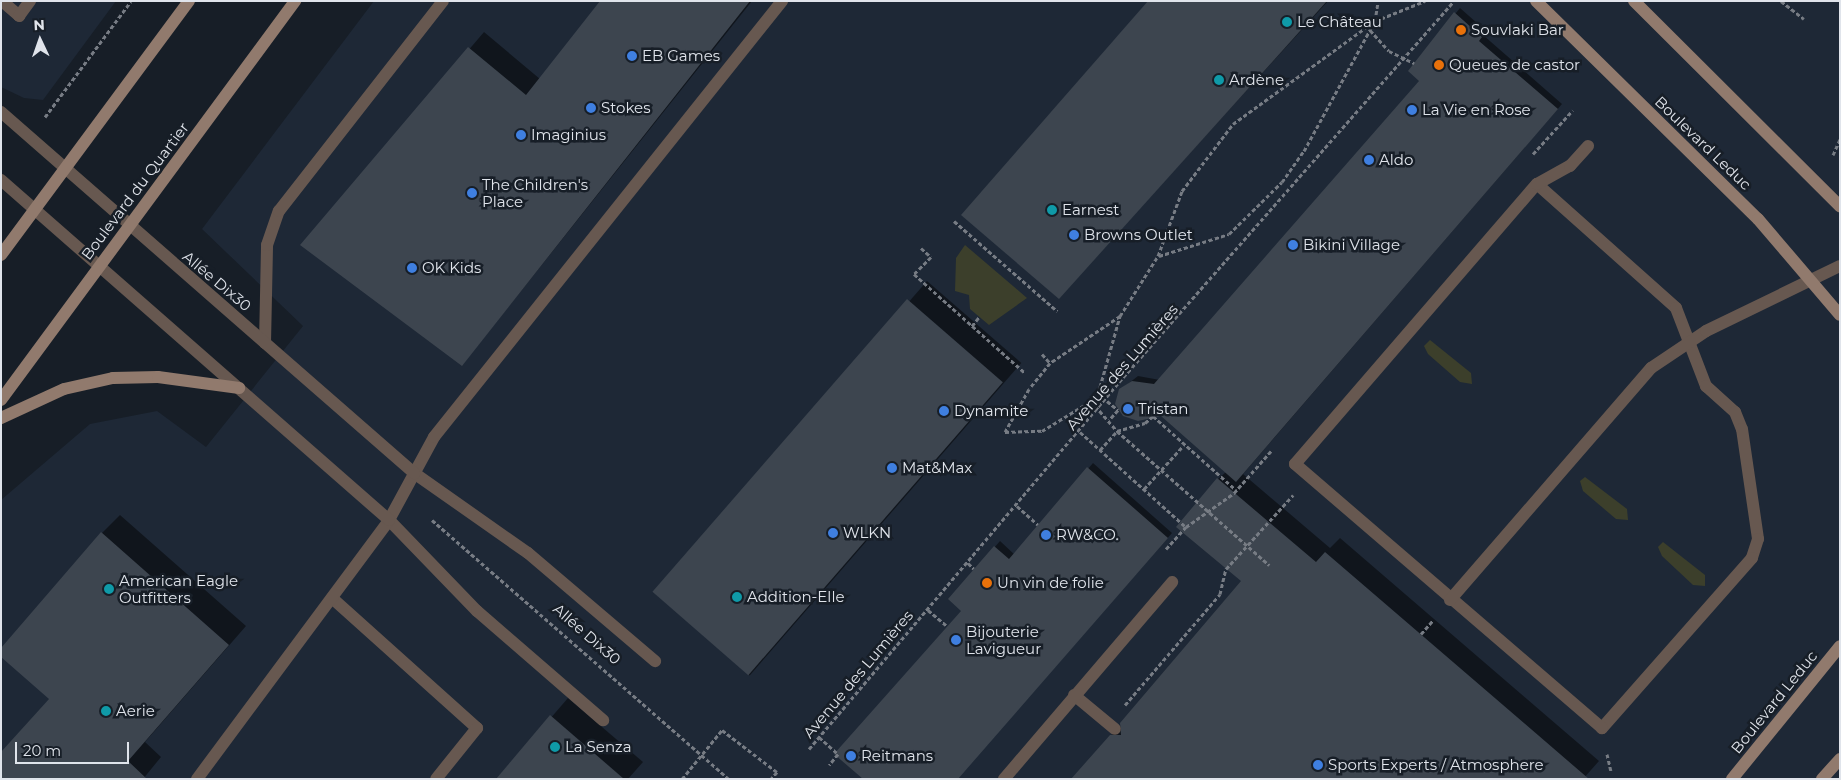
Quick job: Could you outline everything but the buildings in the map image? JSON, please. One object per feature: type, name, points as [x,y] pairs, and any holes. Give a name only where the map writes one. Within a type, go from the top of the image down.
[{"type":"main road","points":[[1,255],[189,1]]},
{"type":"main road","name":"Boulevard du Quartier","points":[[1,400],[295,1]]},
{"type":"main road","name":"Boulevard Leduc","points":[[1536,1],[1752,213],[1813,280],[1840,315]]},
{"type":"main road","points":[[1634,1],[1840,206]]},
{"type":"main road","points":[[1,418],[64,389],[113,378],[158,377],[239,388]]},
{"type":"main road","name":"Boulevard Leduc","points":[[1732,779],[1840,646]]},
{"type":"main road","points":[[1822,779],[1840,759]]},
{"type":"street","points":[[2,1],[19,16],[30,1]]},
{"type":"street","points":[[265,343],[267,245],[279,210],[443,1]]},
{"type":"street","points":[[197,779],[389,520],[434,437],[782,1]]},
{"type":"street","name":"Allée Dix30","points":[[1,112],[67,167],[129,225],[414,473],[528,553],[655,661]]},
{"type":"street","points":[[1537,184],[1676,308],[1706,386],[1735,412],[1742,429],[1756,549],[1602,728],[1450,600],[1295,464],[1537,184],[1570,166],[1588,146]]},
{"type":"street","points":[[1,180],[98,267],[389,520],[477,611],[603,720]]},
{"type":"street","points":[[1450,600],[1651,368],[1688,342],[1840,266]]},
{"type":"street","points":[[1004,779],[1172,582]]},
{"type":"street","points":[[332,598],[477,728],[436,779]]},
{"type":"street","points":[[1074,695],[1115,729]]},
{"type":"path","points":[[60,96],[132,1]]},
{"type":"path","points":[[1158,256],[1229,234],[1246,221],[1294,167],[1375,21],[1378,1]]},
{"type":"path","points":[[1120,316],[1050,363],[1029,389],[1005,432],[1042,431],[1091,401],[1100,387],[1120,316],[1158,256],[1182,191],[1233,124],[1375,21],[1425,1]]},
{"type":"path","name":"Avenue des Lumières","points":[[809,749],[1080,432],[1454,1]]},
{"type":"path","points":[[1781,1],[1804,19]]},
{"type":"path","points":[[1370,30],[1389,51],[1414,63]]},
{"type":"path","points":[[1833,155],[1840,139]]},
{"type":"path","points":[[954,221],[1057,311]]},
{"type":"path","points":[[921,248],[931,256],[914,274],[1025,374]]},
{"type":"path","points":[[972,326],[979,317]]},
{"type":"path","points":[[1042,354],[1050,363]]},
{"type":"path","points":[[1091,401],[1100,409],[1117,431],[1211,510],[1269,565]]},
{"type":"path","points":[[1107,401],[1118,410],[1108,420]]},
{"type":"path","points":[[1100,450],[1117,431],[1145,423],[1153,416],[1235,491],[1186,527],[1166,549]]},
{"type":"path","points":[[1080,432],[1186,527]]},
{"type":"path","points":[[1144,489],[1184,445]]},
{"type":"path","points":[[1118,713],[1220,594],[1226,569],[1293,495]]},
{"type":"path","points":[[1017,506],[1038,525]]},
{"type":"path","name":"Allée Dix30","points":[[425,513],[729,779]]},
{"type":"path","points":[[968,563],[974,569]]},
{"type":"path","points":[[928,610],[947,626]]},
{"type":"path","points":[[1421,634],[1436,617]]},
{"type":"path","points":[[682,778],[722,730],[777,772],[771,779]]},
{"type":"path","points":[[819,737],[838,754],[829,765]]},
{"type":"shaded area","points":[[1,1],[116,1],[43,100],[24,98],[1,87]]},
{"type":"shaded area","points":[[374,1],[1840,1],[1840,779],[1,779],[1,500],[90,424],[157,411],[206,447],[303,326],[202,229]]},
{"type":"green space","points":[[965,245],[1027,298],[989,325],[970,309],[969,295],[955,291],[956,258]]},
{"type":"green space","points":[[1430,340],[1471,373],[1472,384],[1460,382],[1428,354],[1424,346]]},
{"type":"green space","points":[[1585,477],[1627,509],[1628,520],[1616,519],[1583,491],[1580,481]]},
{"type":"green space","points":[[1663,542],[1705,575],[1705,586],[1693,585],[1662,556],[1658,547]]},
{"type":"place","name":"Le Château","points":[[1287,22]]},
{"type":"place","name":"Souvlaki Bar","points":[[1461,30]]},
{"type":"place","name":"EB Games","points":[[632,56]]},
{"type":"place","name":"Queues de castor","points":[[1439,65]]},
{"type":"place","name":"Ardène","points":[[1219,80]]},
{"type":"place","name":"Stokes","points":[[591,108]]},
{"type":"place","name":"La Vie en Rose","points":[[1412,110]]},
{"type":"place","name":"Imaginius","points":[[521,135]]},
{"type":"place","name":"Aldo","points":[[1369,160]]},
{"type":"place","name":"The Children's Place","points":[[472,193]]},
{"type":"place","name":"Earnest","points":[[1052,210]]},
{"type":"place","name":"Browns Outlet","points":[[1074,235]]},
{"type":"place","name":"Bikini Village","points":[[1293,245]]},
{"type":"place","name":"OK Kids","points":[[412,268]]},
{"type":"place","name":"Tristan","points":[[1128,409]]},
{"type":"place","name":"Dynamite","points":[[944,411]]},
{"type":"place","name":"Mat&Max","points":[[892,468]]},
{"type":"place","name":"WLKN","points":[[833,533]]},
{"type":"place","name":"RW&CO.","points":[[1046,535]]},
{"type":"place","name":"Un vin de folie","points":[[987,583]]},
{"type":"place","name":"American Eagle Outfitters","points":[[109,589]]},
{"type":"place","name":"Addition-Elle","points":[[737,597]]},
{"type":"place","name":"Bijouterie Lavigueur","points":[[956,640]]},
{"type":"place","name":"Aerie","points":[[106,711]]},
{"type":"place","name":"La Senza","points":[[555,747]]},
{"type":"place","name":"Reitmans","points":[[851,756]]},
{"type":"place","name":"Sports Experts / Atmosphere","points":[[1318,765]]}]
